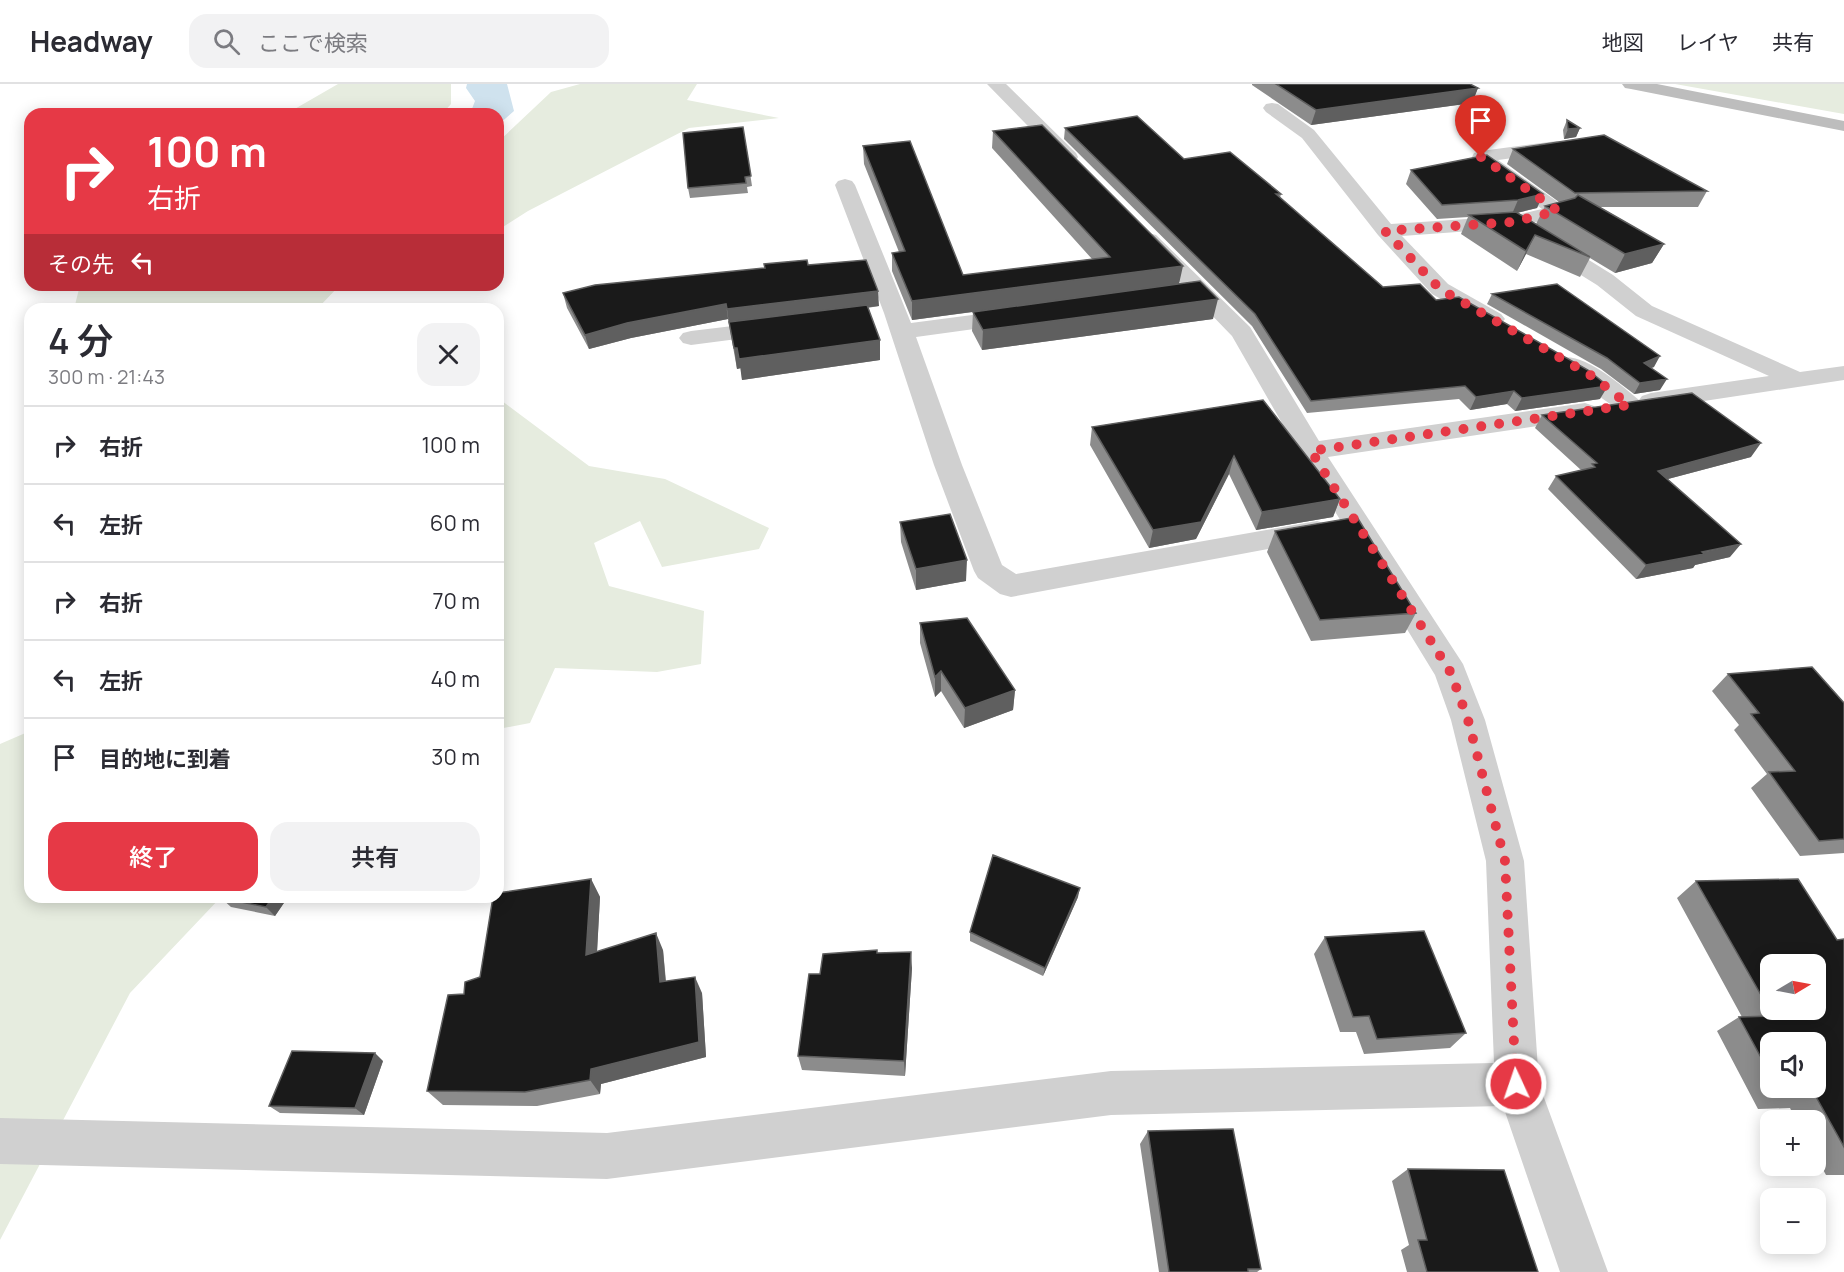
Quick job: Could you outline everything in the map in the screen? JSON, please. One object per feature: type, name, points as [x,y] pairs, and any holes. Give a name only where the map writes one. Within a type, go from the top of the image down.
[{"type":"street","points":[[996,84],[1086,175]]},
{"type":"street","points":[[1631,84],[1844,126]]},
{"type":"street","points":[[1272,108],[1308,134],[1385,231],[1440,289],[1511,329]]},
{"type":"street","points":[[1385,231],[1512,222],[1558,211],[1481,157],[1576,145]]},
{"type":"street","points":[[845,185],[890,320],[989,571],[1011,586],[1357,524]]},
{"type":"street","points":[[1512,222],[1605,280],[1644,311],[1797,380]]},
{"type":"street","points":[[1136,225],[1242,332],[1311,451],[1451,673],[1468,720],[1505,861],[1516,1084],[1584,1272]]},
{"type":"street","points":[[1178,294],[1201,291]]},
{"type":"street","points":[[890,320],[1039,313]]},
{"type":"street","points":[[691,338],[793,325]]},
{"type":"street","points":[[1551,353],[1592,376],[1629,405]]},
{"type":"street","points":[[1311,451],[1844,373]]},
{"type":"street","points":[[0,1141],[607,1156],[1111,1093],[1516,1084]]},
{"type":"shaded area","points":[[338,84],[451,84],[451,104],[447,108],[296,108]]},
{"type":"shaded area","points":[[580,84],[697,84],[687,100],[779,118],[689,128],[528,211],[504,226],[504,136],[551,92]]},
{"type":"shaded area","points":[[1675,84],[1844,84],[1844,114]]},
{"type":"shaded area","points":[[78,291],[334,291],[323,303],[76,303]]},
{"type":"shaded area","points":[[504,402],[589,466],[665,479],[769,528],[759,549],[662,567],[640,521],[594,543],[609,586],[704,611],[701,664],[657,672],[555,668],[530,723],[504,728]]},
{"type":"shaded area","points":[[24,734],[24,903],[215,903],[130,993],[0,1240],[0,744]]},
{"type":"water","points":[[467,84],[507,84],[514,111],[504,120],[504,108],[472,108],[475,101],[466,88]]},
{"type":"building","points":[[1276,84],[1470,84],[1478,88],[1316,110]]},
{"type":"building","points":[[1137,116],[1184,159],[1230,152],[1281,194],[1276,194],[1383,287],[1420,284],[1436,300],[1459,297],[1588,370],[1608,386],[1522,398],[1514,391],[1476,397],[1465,386],[1311,401],[1255,314],[1065,128]]},
{"type":"building","points":[[1567,120],[1580,128],[1568,129]]},
{"type":"building","points":[[1042,125],[1183,266],[912,301],[892,253],[905,251],[863,146],[910,141],[963,275],[1110,257],[993,131]]},
{"type":"building","points":[[743,127],[751,176],[745,177],[746,183],[688,188],[683,133]]},
{"type":"building","points":[[1604,135],[1707,191],[1575,193],[1513,149]]},
{"type":"building","points":[[1487,155],[1543,194],[1518,200],[1442,205],[1411,170]]},
{"type":"building","points":[[1578,195],[1664,244],[1625,254],[1545,206],[1575,198]]},
{"type":"building","points":[[1516,212],[1590,257],[1535,235],[1526,251],[1469,215]]},
{"type":"building","points":[[807,260],[808,265],[866,260],[878,291],[727,309],[726,304],[627,323],[585,335],[563,293],[595,285],[765,268],[764,264]]},
{"type":"building","points":[[1200,281],[1218,299],[983,330],[973,312]]},
{"type":"building","points":[[1557,284],[1660,356],[1644,363],[1667,379],[1640,383],[1607,358],[1492,294]]},
{"type":"building","points":[[867,305],[880,340],[739,359],[737,348],[734,348],[729,322]]},
{"type":"building","points":[[1692,393],[1761,443],[1658,471],[1741,544],[1646,565],[1556,476],[1595,467],[1592,464],[1597,463],[1542,415]]},
{"type":"building","points":[[1263,400],[1340,499],[1262,512],[1234,456],[1201,522],[1153,530],[1092,427]]},
{"type":"building","points":[[950,514],[967,560],[916,569],[900,522]]},
{"type":"building","points":[[1357,517],[1416,613],[1320,620],[1275,531]]},
{"type":"building","points":[[967,618],[1015,690],[965,708],[941,671],[935,677],[920,623]]},
{"type":"building","points":[[1812,667],[1844,703],[1844,839],[1819,841],[1769,772],[1795,771],[1751,714],[1759,713],[1728,674]]},
{"type":"building","points":[[993,855],[1080,888],[1045,968],[970,932]]},
{"type":"building","points":[[591,879],[586,955],[656,933],[660,982],[695,977],[699,1042],[591,1069],[590,1080],[525,1092],[427,1091],[448,995],[464,994],[465,982],[480,977],[492,903],[504,903],[504,892]]},
{"type":"building","points":[[1798,879],[1837,940],[1844,939],[1844,1147],[1826,1115],[1826,1110],[1823,1110],[1817,1098],[1826,1098],[1826,1032],[1760,1032],[1760,1056],[1739,1017],[1760,1016],[1760,1020],[1826,1020],[1826,954],[1760,954],[1760,993],[1696,881]]},
{"type":"building","points":[[246,903],[269,903],[266,907]]},
{"type":"building","points":[[1424,931],[1466,1033],[1377,1039],[1369,1016],[1353,1017],[1325,937]]},
{"type":"building","points":[[877,950],[877,953],[911,952],[904,1061],[798,1056],[809,974],[820,974],[823,954]]},
{"type":"building","points":[[292,1051],[375,1053],[355,1108],[269,1106]]},
{"type":"building","points":[[1233,1129],[1261,1269],[1248,1269],[1248,1272],[1169,1272],[1148,1131]]},
{"type":"building","points":[[1408,1169],[1504,1170],[1538,1272],[1427,1272],[1418,1240],[1427,1240]]},
{"type":"route","points":[[1481,157],[1558,211],[1512,222],[1385,231],[1440,289],[1592,376],[1629,405],[1311,451],[1451,673],[1468,720],[1505,861],[1516,1084]]}]
